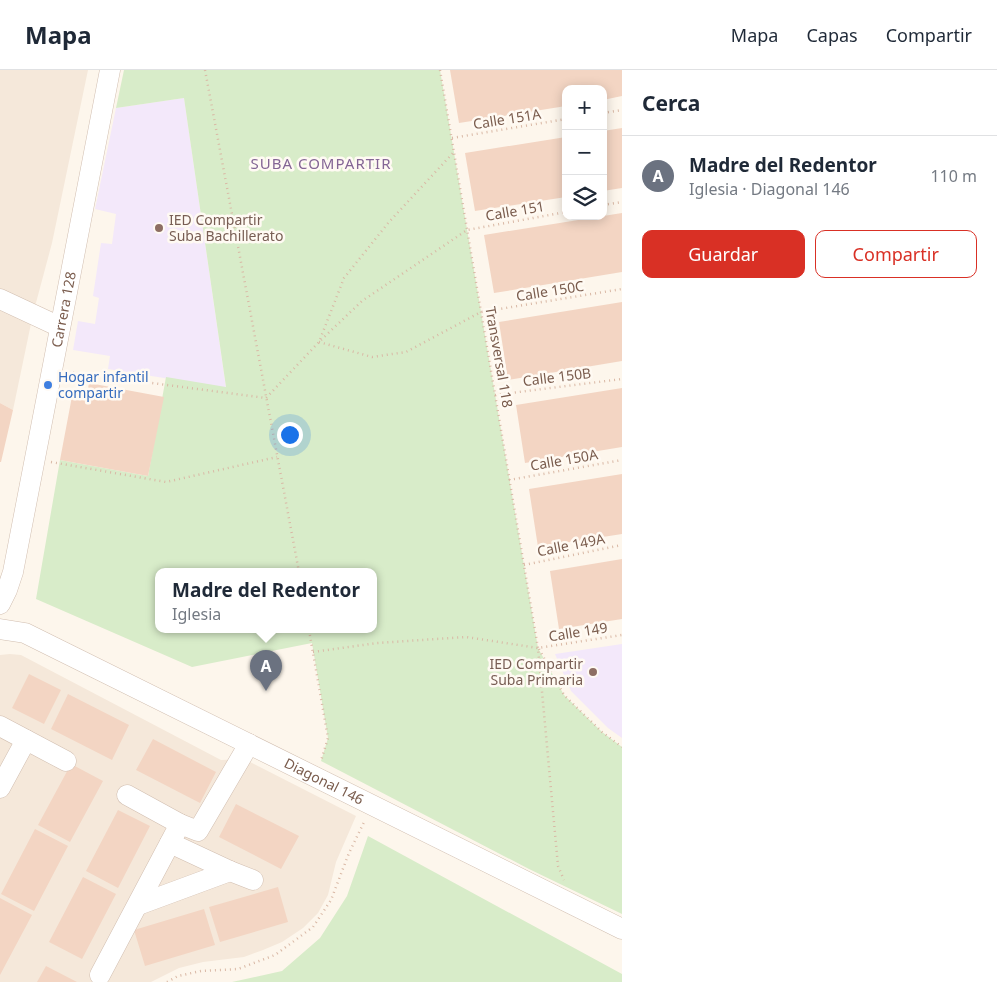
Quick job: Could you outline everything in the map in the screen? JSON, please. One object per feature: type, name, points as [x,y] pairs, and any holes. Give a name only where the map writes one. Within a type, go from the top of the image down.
[{"type":"street","name":"Carrera 128","points":[[0,604],[11,579],[110,70]]},
{"type":"street","points":[[0,299],[60,327]]},
{"type":"street","name":"Diagonal 146","points":[[0,608],[25,633]]},
{"type":"street","name":"Diagonal 146","points":[[0,629],[25,633],[622,929]]},
{"type":"street","points":[[0,726],[66,761]]},
{"type":"street","points":[[0,788],[26,740]]},
{"type":"street","points":[[100,976],[138,905],[179,847],[189,827],[249,744]]},
{"type":"street","points":[[127,795],[189,827]]},
{"type":"street","points":[[179,847],[253,880]]},
{"type":"street","points":[[138,905],[230,871]]},
{"type":"path","points":[[205,70],[297,568]]},
{"type":"path","name":"Transversal 118","points":[[440,70],[538,648],[558,866],[566,882]]},
{"type":"path","points":[[607,112],[622,110]]},
{"type":"path","name":"Calle 151A","points":[[452,138],[562,120]]},
{"type":"path","points":[[319,342],[344,278],[389,222],[454,152]]},
{"type":"path","points":[[607,204],[622,202]]},
{"type":"path","name":"Calle 151","points":[[467,230],[562,213]]},
{"type":"path","points":[[266,398],[319,342],[362,301],[467,230]]},
{"type":"path","name":"Calle 150C","points":[[319,342],[372,357],[406,352],[481,312],[622,289]]},
{"type":"path","points":[[52,370],[266,398]]},
{"type":"path","name":"Calle 150B","points":[[495,395],[622,379]]},
{"type":"path","points":[[34,459],[166,482],[277,457]]},
{"type":"path","name":"Calle 150A","points":[[509,480],[622,460]]},
{"type":"path","name":"Calle 149A","points":[[524,565],[622,545]]},
{"type":"path","points":[[310,633],[328,738],[321,761],[313,776]]},
{"type":"path","name":"Calle 149","points":[[314,652],[377,643],[466,637],[538,648],[622,635]]},
{"type":"path","points":[[538,648],[564,695],[602,732],[622,746]]},
{"type":"path","points":[[167,982],[178,976],[201,971],[238,968],[275,955],[313,927],[331,900],[348,853],[372,805]]},
{"type":"shaded area","points":[[0,70],[88,70],[52,243],[33,314],[13,410],[0,403]]},
{"type":"shaded area","name":"IED Compartir Suba Bachillerato","points":[[184,98],[226,388],[108,369],[110,356],[73,350],[78,321],[95,324],[99,298],[93,296],[101,243],[112,244],[116,214],[95,209],[116,108]]},
{"type":"shaded area","name":"IED Compartir Suba Primaria","points":[[622,644],[622,738],[608,728],[571,691],[555,654]]},
{"type":"shaded area","points":[[0,655],[21,655],[221,760],[243,759],[356,816],[336,862],[328,895],[318,913],[303,928],[282,942],[263,950],[244,957],[203,962],[179,968],[151,982],[0,982]]},
{"type":"green space","points":[[124,70],[440,70],[538,648],[564,695],[602,732],[622,747],[622,914],[529,869],[321,761],[328,738],[312,643],[192,667],[36,599],[60,460],[148,476],[166,377],[226,387],[184,98],[116,108]]},
{"type":"green space","points":[[368,836],[622,974],[622,982],[232,982],[282,971],[320,938],[347,896]]},
{"type":"building","points":[[450,70],[622,70],[622,96],[607,99],[607,85],[562,85],[562,107],[459,123]]},
{"type":"building","points":[[622,128],[622,188],[607,190],[607,175],[607,130]]},
{"type":"building","points":[[562,138],[562,198],[475,211],[465,153]]},
{"type":"building","points":[[622,213],[622,272],[494,293],[484,235],[578,220],[607,220],[607,215]]},
{"type":"building","points":[[622,302],[622,361],[508,380],[499,322]]},
{"type":"building","points":[[89,383],[164,397],[148,476],[60,460],[73,391],[87,394]]},
{"type":"building","points":[[622,388],[622,447],[525,463],[516,405]]},
{"type":"building","points":[[0,403],[13,410],[1,462],[0,462]]},
{"type":"building","points":[[622,474],[622,534],[538,547],[529,489]]},
{"type":"building","points":[[622,559],[622,619],[559,629],[550,571]]},
{"type":"building","points":[[29,674],[61,690],[44,724],[12,708]]},
{"type":"building","points":[[68,694],[129,725],[112,760],[51,729]]},
{"type":"building","points":[[153,739],[216,772],[200,803],[136,770]]},
{"type":"building","points":[[71,764],[103,781],[70,842],[38,825]]},
{"type":"building","points":[[236,804],[299,836],[281,869],[219,837]]},
{"type":"building","points":[[118,810],[150,826],[118,888],[86,871]]},
{"type":"building","points":[[35,829],[68,846],[34,911],[1,894]]},
{"type":"building","points":[[83,877],[116,894],[82,959],[49,942]]},
{"type":"building","points":[[278,887],[288,922],[220,942],[209,907]]},
{"type":"building","points":[[0,898],[32,915],[0,975]]},
{"type":"building","points":[[204,909],[215,945],[145,966],[134,930]]},
{"type":"building","points":[[46,966],[77,982],[37,982]]},
{"type":"place","name":"IED Compartir Suba Bachillerato","points":[[159,228]]},
{"type":"place","name":"Hogar infantil compartir","points":[[48,385]]},
{"type":"place","name":"IED Compartir Suba Primaria","points":[[593,672]]},
{"type":"place","name":"Madre del Redentor","points":[[266,691]]},
{"type":"district","name":"SUBA COMPARTIR","points":[[321,164]]}]
